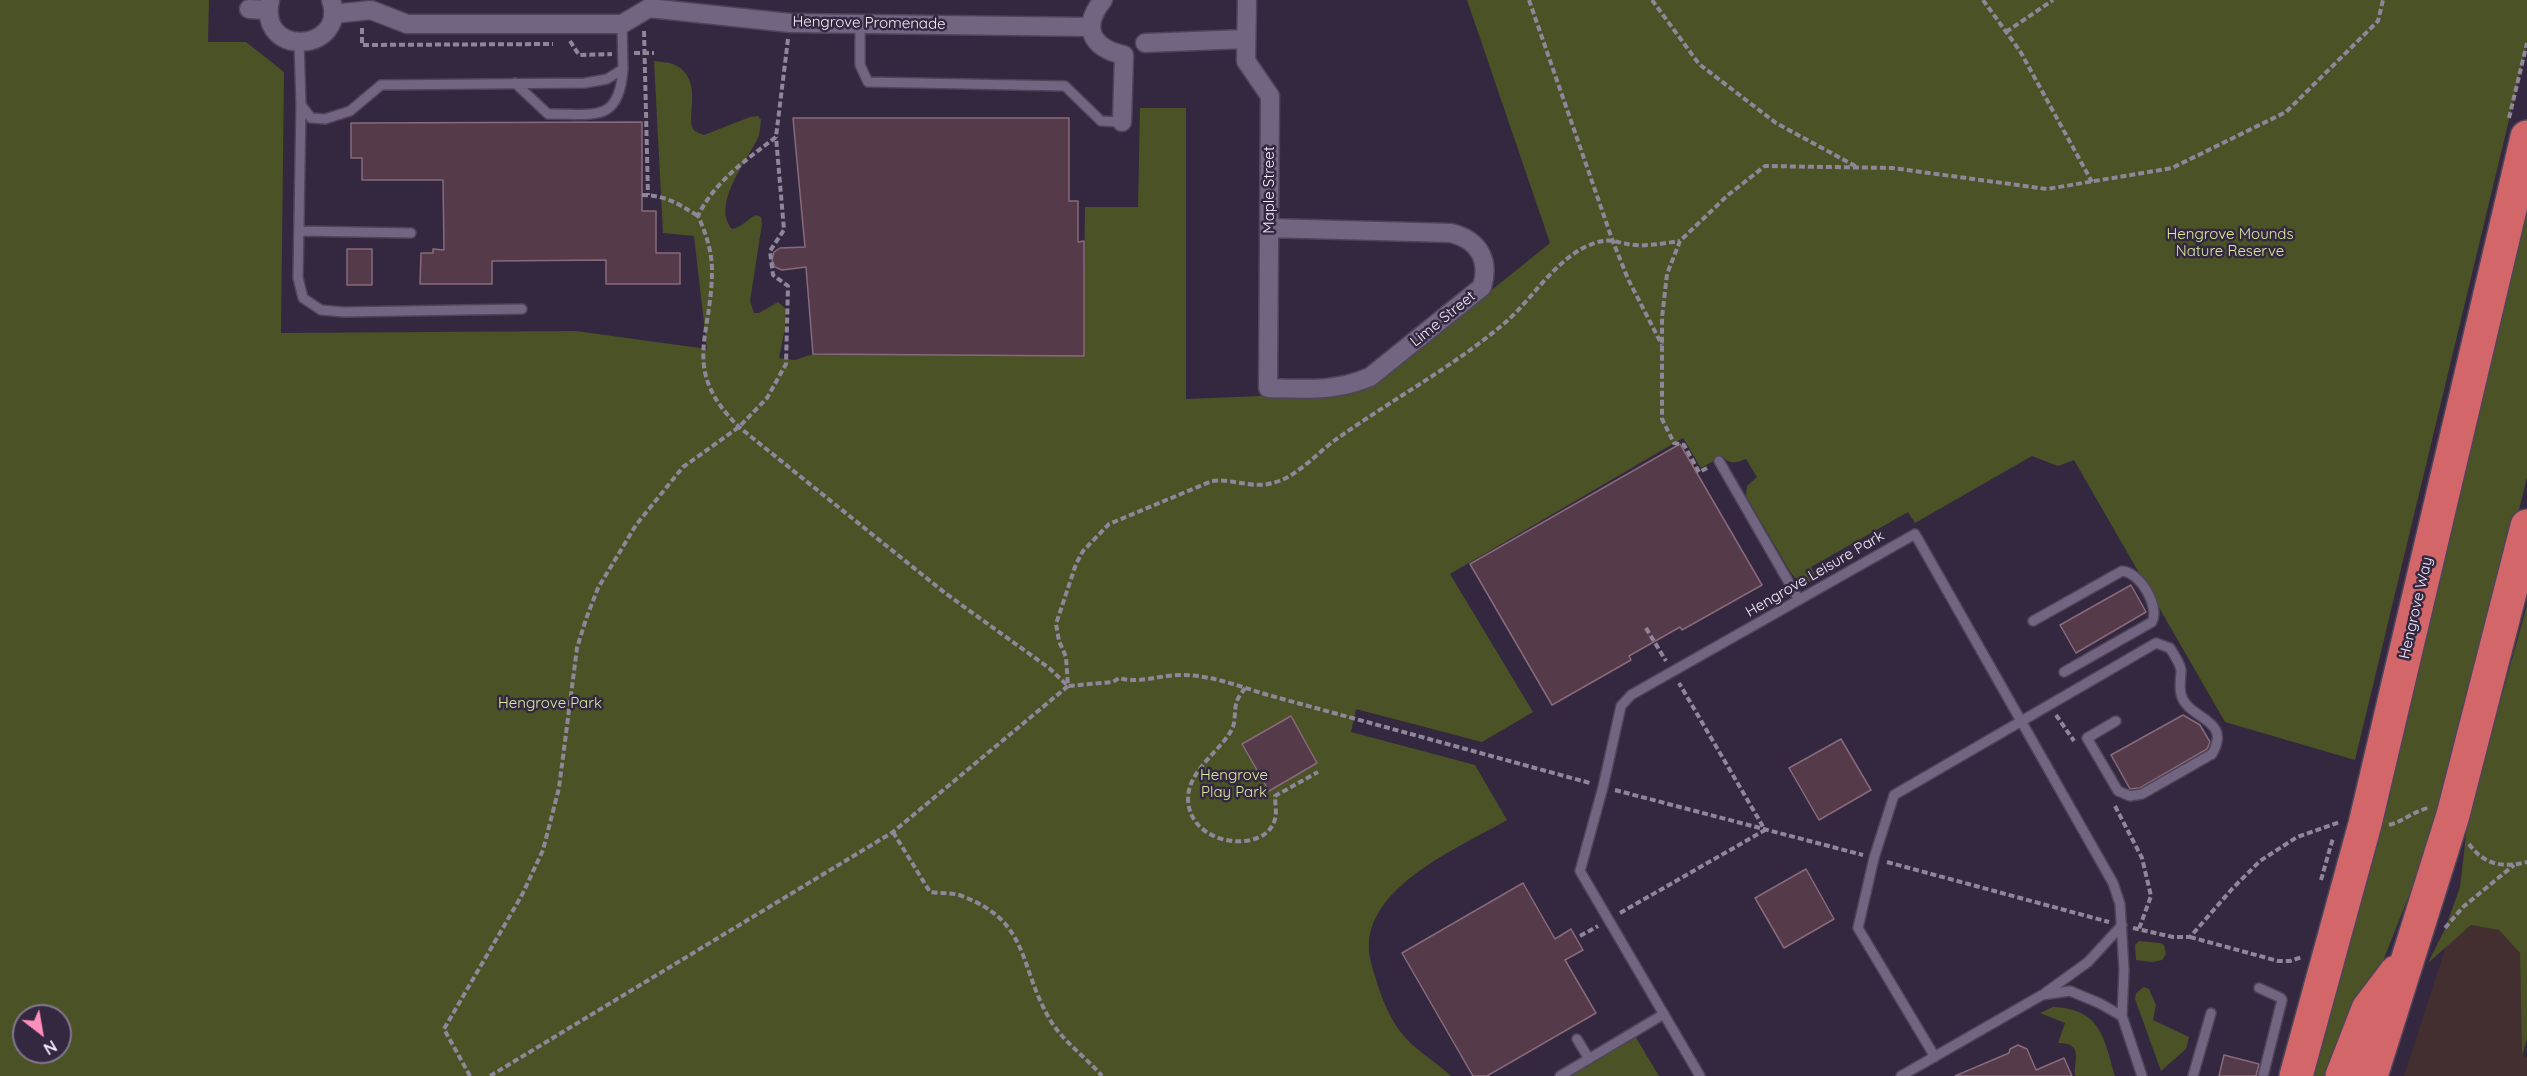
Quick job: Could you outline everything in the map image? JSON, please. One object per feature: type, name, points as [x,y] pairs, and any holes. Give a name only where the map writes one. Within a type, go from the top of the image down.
[{"type":"highway","name":"Hengrove Way","points":[[2296,1076],[2365,824],[2527,137]]},
{"type":"highway","points":[[2371,1076],[2411,951],[2459,827],[2527,526]]},
{"type":"highway","points":[[2342,1076],[2368,1009],[2411,951]]},
{"type":"street","points":[[371,10],[391,0]]},
{"type":"street","name":"Hengrove Promenade","points":[[633,0],[649,8],[725,8],[790,23],[1090,27]]},
{"type":"street","points":[[1103,0],[1093,12],[1090,27],[1093,36],[1101,46],[1109,52],[1124,55],[1122,122]]},
{"type":"street","name":"Maple Street","points":[[1247,0],[1246,61],[1270,96],[1268,388]]},
{"type":"street","points":[[249,9],[269,5],[274,29],[289,41],[299,43],[318,38],[325,32],[332,7],[371,10],[407,24],[622,24],[649,8]]},
{"type":"street","points":[[1144,43],[1245,39]]},
{"type":"street","name":"Lime Street","points":[[1268,388],[1329,390],[1370,377],[1482,287],[1485,264],[1467,237],[1451,233],[1269,228]]},
{"type":"lane","points":[[860,23],[860,65],[868,82],[1065,86],[1101,121],[1122,122]]},
{"type":"lane","points":[[515,83],[548,114],[605,113],[614,105],[622,90],[622,24]]},
{"type":"lane","points":[[299,43],[301,105],[298,278],[303,298],[321,310],[344,312],[522,309]]},
{"type":"lane","points":[[301,105],[311,118],[325,119],[350,111],[381,85],[585,83],[607,79],[623,69]]},
{"type":"lane","points":[[299,231],[411,232]]},
{"type":"lane","points":[[1719,461],[1798,600]]},
{"type":"lane","name":"Hengrove Leisure Park","points":[[1700,1076],[1580,871],[1603,787],[1621,706],[1631,695],[1915,534],[2113,883],[2120,904],[2122,926],[2122,1016],[2142,1076]]},
{"type":"lane","points":[[2033,621],[2122,572],[2130,572],[2136,577],[2154,607],[2155,615],[2152,622],[2064,672]]},
{"type":"lane","points":[[1935,1057],[1858,928],[1874,858],[1894,795],[2156,643],[2170,648],[2181,667],[2181,696],[2192,712],[2208,720],[2218,733],[2216,747],[2212,754],[2142,794],[2130,796],[2118,791],[2087,738],[2116,721]]},
{"type":"lane","points":[[1901,1076],[2042,995],[2088,962],[2122,926]]},
{"type":"lane","points":[[2259,988],[2279,996],[2282,1000],[2263,1076]]},
{"type":"lane","points":[[2042,995],[2070,991],[2122,1016]]},
{"type":"lane","points":[[2193,1076],[2211,1013]]},
{"type":"lane","points":[[1560,1076],[1664,1014]]},
{"type":"lane","points":[[1577,1039],[1589,1059]]},
{"type":"path","points":[[1529,0],[1612,239],[1628,279],[1664,348]]},
{"type":"path","points":[[1652,0],[1699,64],[1776,123],[1858,168]]},
{"type":"path","points":[[1983,0],[2020,51],[2092,182]]},
{"type":"path","points":[[2006,32],[2053,0]]},
{"type":"path","points":[[1719,461],[1699,472],[1684,445],[1674,443],[1662,419],[1664,348],[1662,318],[1667,274],[1680,241],[1728,195],[1765,166],[1892,168],[2048,189],[2172,168],[2286,112],[2378,21],[2383,0]]},
{"type":"path","points":[[470,1076],[444,1029],[522,895],[543,850],[559,788],[577,648],[591,603],[636,525],[672,480],[694,458],[739,427],[767,398],[786,364],[788,286],[772,275],[770,250],[784,231],[776,137],[790,23]]},
{"type":"path","points":[[648,195],[645,53],[654,53]]},
{"type":"path","points":[[698,216],[718,186],[776,137]]},
{"type":"path","points":[[642,195],[661,196],[675,201],[698,216],[706,235],[712,270],[702,352],[712,394],[722,411],[945,592],[1049,668]]},
{"type":"path","points":[[490,1076],[893,831],[1068,686],[1066,657],[1057,633],[1058,614],[1076,564],[1083,551],[1101,531],[1121,518],[1212,481],[1225,480],[1253,486],[1265,485],[1287,477],[1339,437],[1497,329],[1562,264],[1589,245],[1612,239],[1633,245],[1680,241]]},
{"type":"path","points":[[1580,936],[1765,830],[1646,628]]},
{"type":"path","points":[[1245,688],[1236,702],[1233,729],[1191,783],[1188,800],[1191,814],[1199,826],[1212,836],[1226,842],[1245,841],[1266,832],[1275,820],[1275,796],[1318,772]]},
{"type":"path","points":[[2050,704],[2080,751]]},
{"type":"path","points":[[2110,798],[2142,858],[2151,896],[2139,930]]},
{"type":"path","points":[[2190,937],[2260,861],[2297,837],[2338,824],[2345,818],[2383,827],[2397,823],[2414,811],[2431,808],[2459,827],[2485,861],[2514,865],[2527,862]]},
{"type":"path","points":[[893,831],[930,892],[962,896],[990,909],[1007,924],[1021,951],[1038,996],[1053,1024],[1077,1052],[1088,1059],[1101,1076]]},
{"type":"path","points":[[2445,929],[2463,907],[2514,865]]},
{"type":"path","points":[[2173,938],[2190,937],[2278,961],[2290,962],[2303,956]]},
{"type":"shaded area","points":[[2471,925],[2499,930],[2520,953],[2522,1055],[2527,1057],[2527,1076],[2404,1076],[2446,946]]},
{"type":"green space","name":"Hengrove Park","points":[[0,0],[209,0],[208,42],[246,42],[284,72],[281,333],[576,331],[707,349],[694,236],[663,233],[654,61],[673,64],[689,79],[692,89],[692,126],[696,131],[704,135],[750,117],[758,116],[761,120],[758,138],[733,183],[726,208],[727,219],[732,229],[756,215],[761,217],[762,224],[750,301],[754,313],[759,313],[778,302],[786,309],[785,329],[779,358],[795,360],[813,354],[1083,356],[1085,207],[1138,207],[1140,108],[1186,108],[1186,399],[1360,392],[1374,385],[1550,243],[1467,0],[2527,0],[2527,45],[2355,760],[2225,722],[2074,460],[2058,466],[2032,456],[1915,523],[1908,512],[1811,567],[1817,579],[1806,582],[1797,579],[1791,573],[1746,496],[1747,486],[1757,477],[1746,459],[1733,462],[1722,456],[1701,468],[1683,438],[1450,574],[1533,712],[1482,742],[1356,709],[1351,732],[1475,765],[1507,820],[1444,855],[1402,885],[1385,903],[1374,923],[1369,944],[1379,990],[1395,1024],[1417,1049],[1451,1076],[0,1076]]},
{"type":"green space","points":[[2527,198],[2527,477],[2482,661],[2432,838],[2337,1076],[2308,1076]]},
{"type":"green space","points":[[2527,605],[2527,1039],[2522,1056],[2520,953],[2499,930],[2471,925],[2428,963],[2445,929],[2460,887],[2468,818]]},
{"type":"green space","points":[[2139,941],[2160,943],[2164,945],[2166,954],[2162,960],[2152,962],[2136,960],[2135,945]]},
{"type":"green space","points":[[2144,987],[2149,989],[2156,1005],[2153,1020],[2189,1037],[2186,1049],[2161,1071],[2135,999],[2136,993]]},
{"type":"green space","points":[[2053,1007],[2081,1013],[2091,1020],[2103,1038],[2115,1076],[2075,1076],[2075,1050],[2072,1046],[2058,1043],[2065,1023],[2040,1013]]},
{"type":"green space","points":[[1635,1036],[1659,1076],[1567,1076]]},
{"type":"building","points":[[793,118],[1069,118],[1069,201],[1078,201],[1078,242],[1084,241],[1084,356],[813,354],[806,267],[782,270],[775,267],[772,260],[774,252],[780,248],[805,247]]},
{"type":"building","points":[[642,122],[642,211],[656,211],[656,253],[680,253],[680,284],[606,284],[606,260],[492,261],[492,284],[420,284],[421,253],[433,253],[433,249],[444,250],[443,180],[362,180],[362,158],[351,158],[351,123]]},
{"type":"building","points":[[347,249],[372,249],[372,285],[347,285]]},
{"type":"building","points":[[1680,444],[1762,585],[1682,630],[1680,627],[1629,656],[1631,660],[1552,705],[1470,564]]},
{"type":"building","points":[[2131,585],[2146,612],[2076,653],[2060,625]]},
{"type":"building","points":[[2183,715],[2200,725],[2210,742],[2207,749],[2140,788],[2130,789],[2111,755]]},
{"type":"building","points":[[1291,716],[1317,763],[1269,791],[1242,744]]},
{"type":"building","points":[[1841,739],[1871,790],[1819,820],[1789,768]]},
{"type":"building","points":[[1806,869],[1834,919],[1784,948],[1755,898]]},
{"type":"building","points":[[1523,883],[1555,939],[1571,929],[1583,950],[1565,960],[1596,1013],[1487,1076],[1473,1076],[1402,953]]},
{"type":"building","points":[[2018,1045],[2027,1049],[2036,1070],[2064,1058],[2072,1076],[1955,1076],[2009,1053],[2010,1049]]},
{"type":"building","points":[[2224,1055],[2259,1064],[2256,1076],[2219,1076]]},
{"type":"park label","name":"Hengrove Mounds Nature Reserve","points":[[2230,242]]},
{"type":"park label","name":"Hengrove Play Park","points":[[1234,784]]}]
